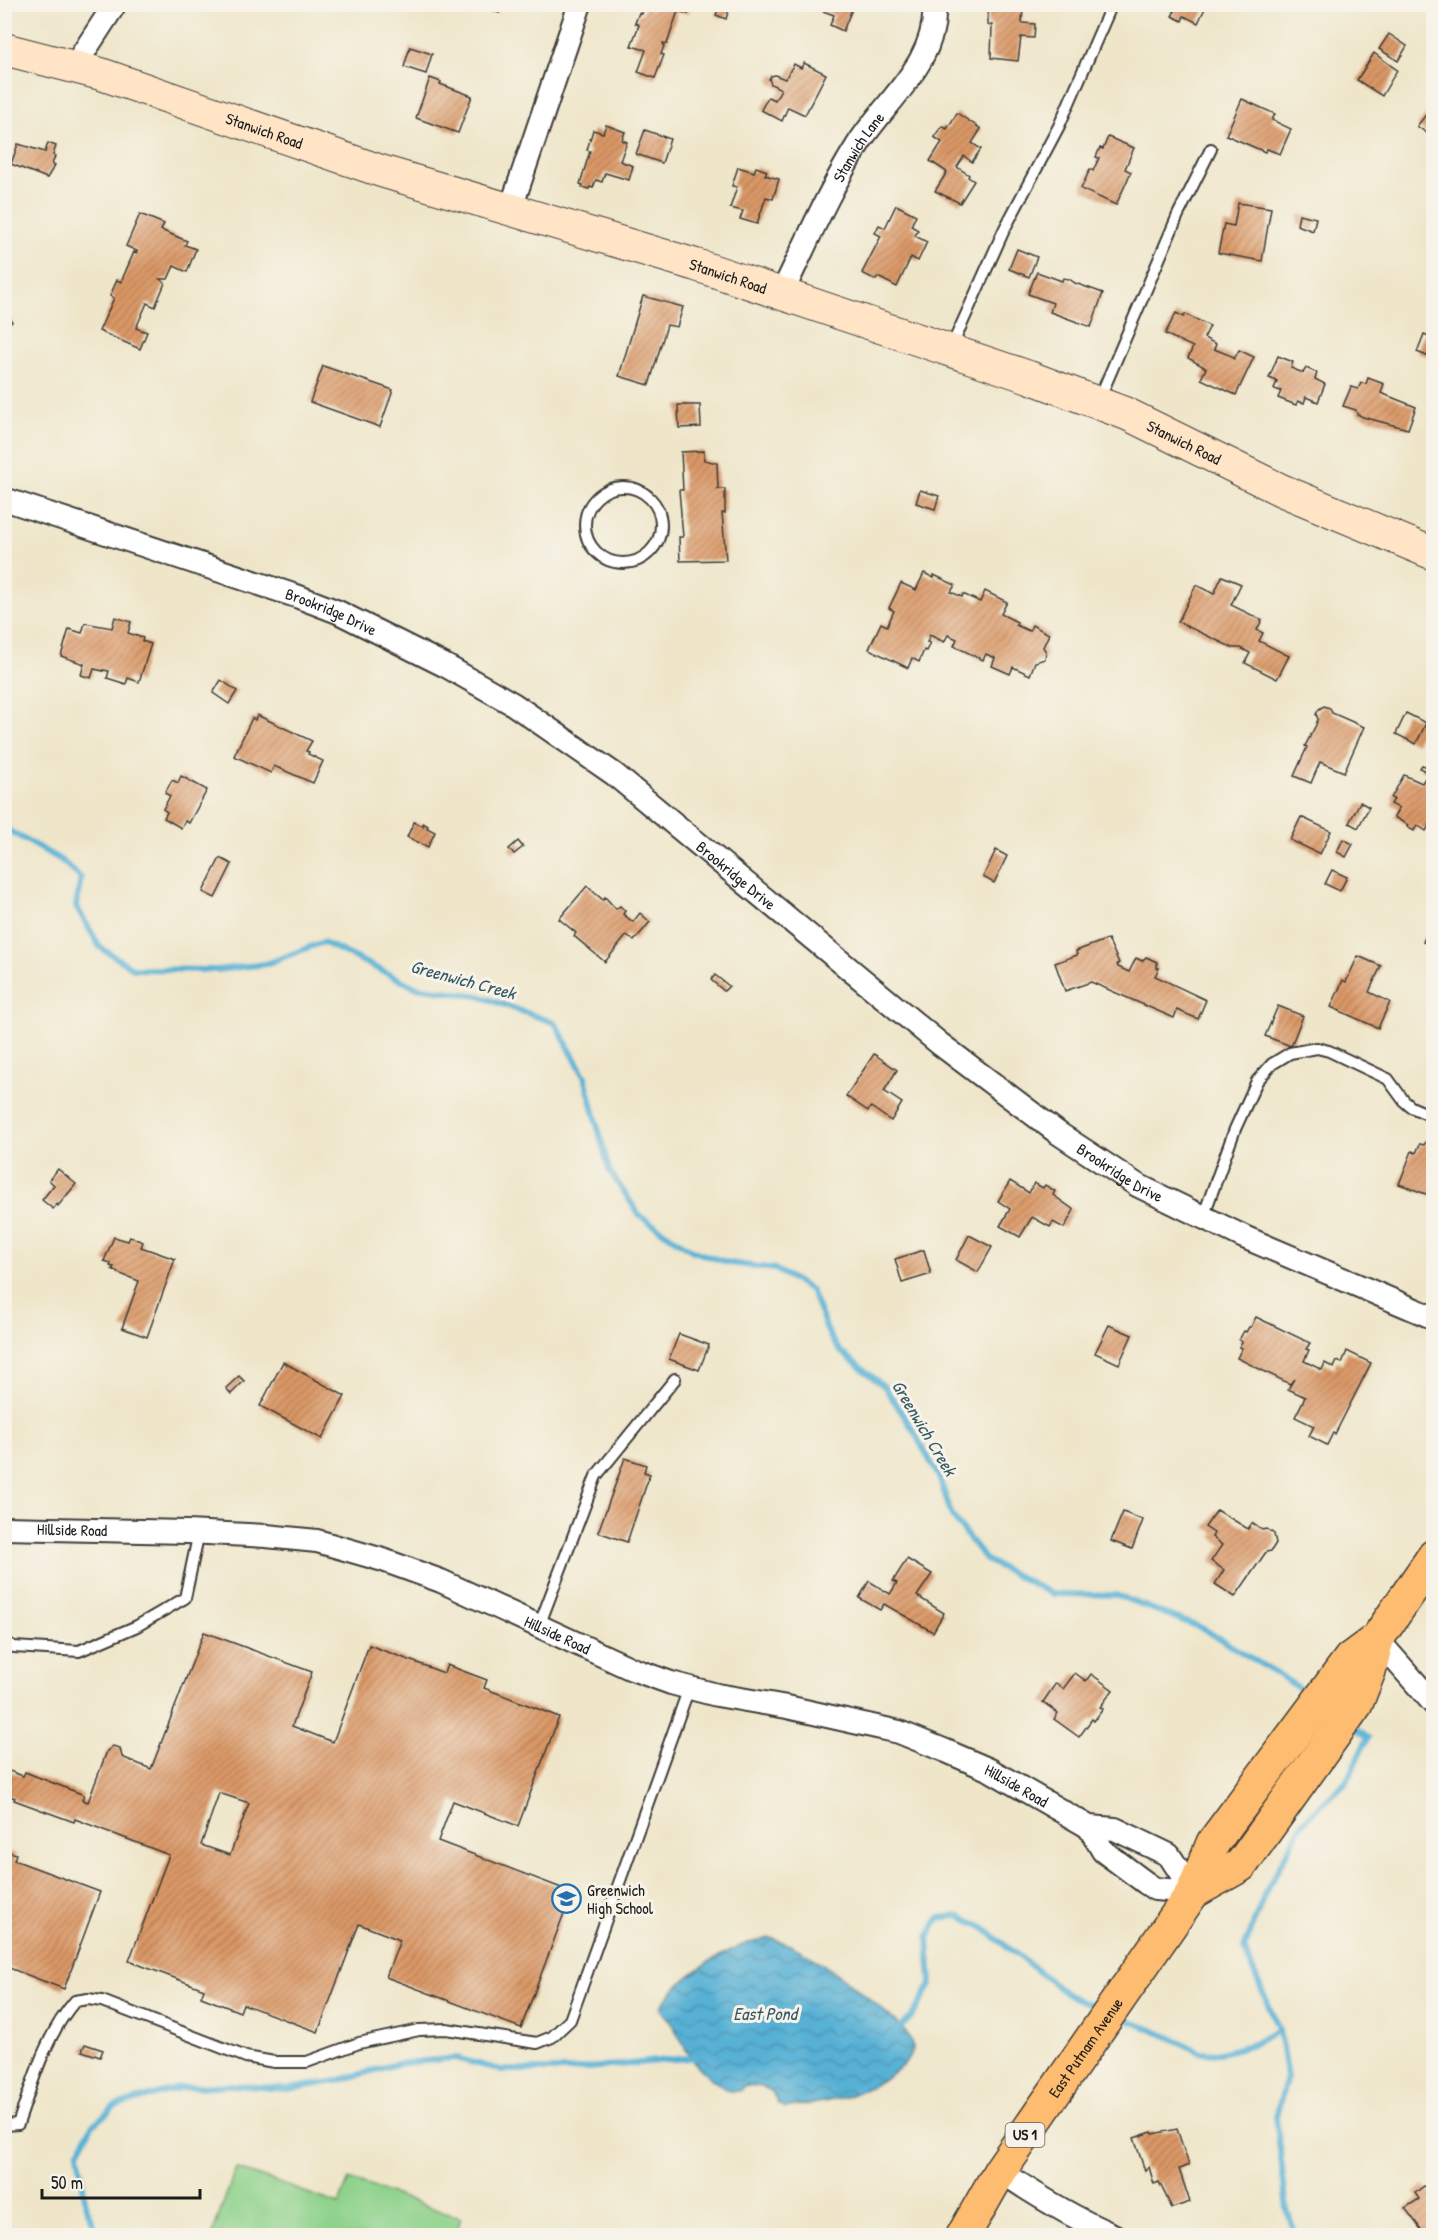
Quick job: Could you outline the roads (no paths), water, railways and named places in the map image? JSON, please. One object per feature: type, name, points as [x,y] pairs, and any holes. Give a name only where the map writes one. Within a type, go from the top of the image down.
[{"type":"main road","name":"East Putnam Avenue","points":[[963,2235],[999,2171],[1193,1892],[1213,1843],[1317,1730],[1344,1694],[1369,1671],[1377,1639],[1434,1556]]},
{"type":"street","points":[[74,67],[115,4]]},
{"type":"street","points":[[510,211],[580,4]]},
{"type":"street","name":"Stanwich Lane","points":[[782,293],[835,184],[858,144],[910,78],[922,57],[931,34],[934,4]]},
{"type":"street","name":"Stanwich Road","points":[[4,49],[101,74],[381,171],[696,265],[1098,402],[1281,490],[1434,554]]},
{"type":"street","name":"Brookridge Drive","points":[[4,499],[338,612],[446,666],[513,704],[614,774],[931,1037],[990,1084],[1100,1162],[1137,1185],[1203,1217],[1329,1275],[1434,1318]]},
{"type":"street","name":"Hillside Road","points":[[4,1528],[199,1532],[266,1536],[317,1542],[383,1560],[441,1581],[632,1670],[689,1688],[899,1732],[990,1770],[1089,1827],[1115,1829],[1169,1855],[1193,1892]]},
{"type":"street","points":[[1377,1639],[1434,1704]]},
{"type":"street","name":"Hillside Road","points":[[1089,1827],[1103,1851],[1155,1889],[1193,1892]]},
{"type":"street","points":[[999,2171],[1045,2202],[1115,2235]]},
{"type":"lane","points":[[949,351],[1004,230],[1059,126],[1112,4]]},
{"type":"lane","points":[[1098,402],[1178,215],[1210,149]]},
{"type":"lane","points":[[627,487],[639,490],[656,506],[661,523],[658,541],[652,551],[632,563],[620,564],[608,560],[590,545],[585,522],[588,510],[604,492],[627,487]]},
{"type":"lane","points":[[1203,1217],[1235,1129],[1257,1081],[1272,1064],[1290,1053],[1317,1048],[1329,1051],[1388,1079],[1411,1107],[1434,1117]]},
{"type":"lane","points":[[539,1626],[596,1476],[675,1379]]},
{"type":"lane","points":[[4,1642],[14,1647],[80,1651],[137,1626],[185,1598],[199,1532]]},
{"type":"lane","points":[[4,2125],[18,2124],[45,2049],[61,2017],[75,2001],[88,1999],[102,2001],[246,2057],[274,2062],[307,2062],[359,2043],[418,2030],[446,2029],[537,2043],[552,2037],[570,2020],[689,1688]]},
{"type":"water","name":"East Pond","points":[[770,1938],[804,1952],[844,1979],[881,2009],[908,2035],[912,2048],[907,2060],[891,2074],[870,2087],[827,2101],[785,2108],[778,2104],[773,2094],[766,2088],[745,2085],[739,2091],[730,2091],[709,2077],[691,2059],[671,2022],[660,2008],[669,1995],[694,1972],[708,1963],[739,1947]]},
{"type":"waterway","name":"Greenwich Creek","points":[[4,828],[61,860],[81,878],[76,906],[100,947],[134,969],[217,970],[266,964],[323,942],[415,987],[479,996],[555,1023],[585,1077],[609,1170],[640,1216],[693,1251],[729,1263],[775,1269],[811,1290],[830,1337],[840,1351],[885,1387],[912,1428],[939,1477],[952,1516],[986,1560],[1052,1594],[1116,1595],[1204,1629],[1311,1695]]},
{"type":"waterway","name":"Greenwich Creek","points":[[1296,2236],[1287,2210],[1276,2117],[1287,2077],[1279,2030],[1244,1949],[1265,1893],[1303,1822],[1346,1782],[1368,1737],[1353,1726]]},
{"type":"waterway","points":[[895,2032],[912,2017],[931,1984],[928,1937],[939,1918],[958,1916],[981,1926],[1068,1995],[1100,2008]]},
{"type":"waterway","points":[[1120,2017],[1200,2052],[1221,2053],[1253,2044],[1279,2030]]},
{"type":"waterway","points":[[103,2236],[96,2229],[86,2206],[78,2152],[92,2126],[115,2106],[179,2088],[230,2085],[288,2089],[337,2081],[396,2064],[455,2058],[501,2070],[570,2070],[697,2057]]},
{"type":"place","name":"Greenwich High School","points":[[566,1899]]}]
